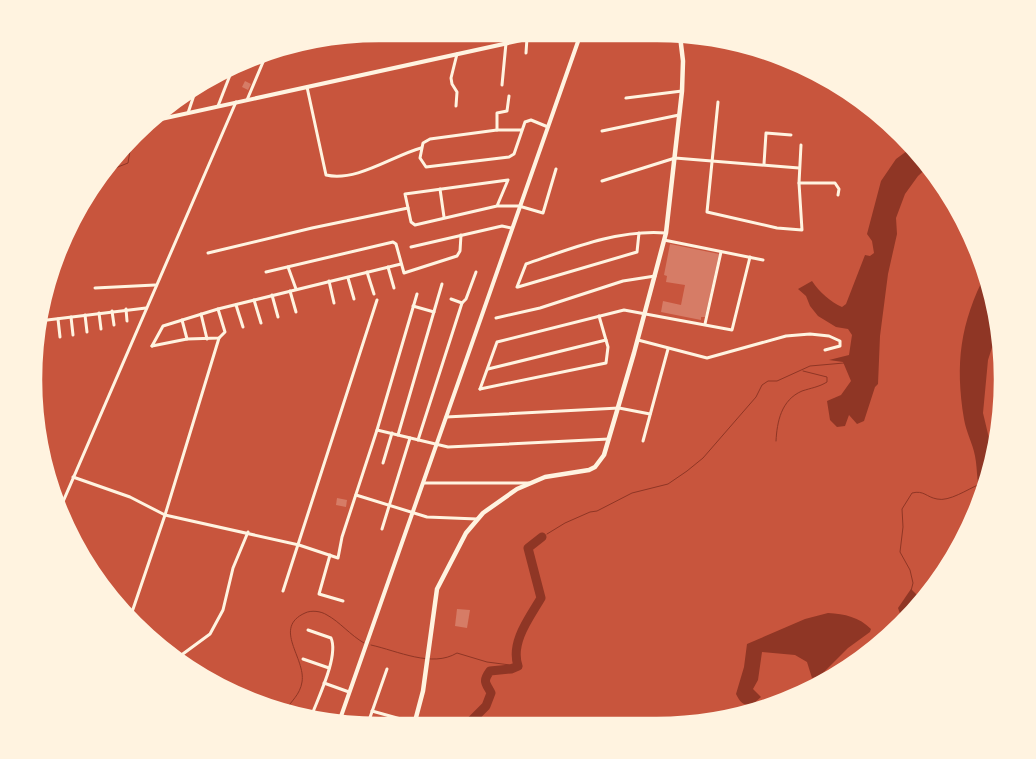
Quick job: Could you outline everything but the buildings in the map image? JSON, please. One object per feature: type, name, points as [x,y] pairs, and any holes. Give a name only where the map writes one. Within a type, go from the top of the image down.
[{"type":"main road","points":[[415,718],[427,662],[439,582],[466,532],[477,519],[508,494],[530,483],[556,475],[589,470],[600,461],[619,408],[666,233],[682,91],[683,61],[681,42]]},
{"type":"street","points":[[164,119],[514,41]]},
{"type":"street","points":[[526,53],[527,41]]},
{"type":"street","points":[[341,716],[578,41]]},
{"type":"street","points":[[502,85],[506,43]]},
{"type":"street","points":[[456,106],[458,92],[452,84],[451,78],[457,54]]},
{"type":"street","points":[[246,100],[263,62]]},
{"type":"street","points":[[218,106],[230,76]]},
{"type":"street","points":[[307,86],[326,175],[336,176],[371,168],[421,148]]},
{"type":"street","points":[[626,98],[682,91]]},
{"type":"street","points":[[497,130],[497,113],[507,111],[509,96]]},
{"type":"street","points":[[188,113],[193,97]]},
{"type":"street","points":[[63,499],[236,102]]},
{"type":"street","points":[[718,102],[707,212],[777,228],[802,230],[799,183],[801,145]]},
{"type":"street","points":[[602,132],[679,115]]},
{"type":"street","points":[[521,130],[497,130],[430,139],[423,143],[420,158],[426,167],[505,158],[514,154],[525,122],[531,120],[548,126]]},
{"type":"street","points":[[764,164],[766,133],[791,135]]},
{"type":"street","points":[[602,182],[675,158],[799,168]]},
{"type":"street","points":[[497,206],[508,180],[407,192],[405,194],[413,224],[497,206],[519,206],[543,213],[556,169]]},
{"type":"street","points":[[799,183],[835,183],[839,189],[838,195]]},
{"type":"street","points":[[440,189],[444,217]]},
{"type":"street","points":[[208,253],[312,228],[408,208]]},
{"type":"street","points":[[411,247],[502,226],[511,228]]},
{"type":"street","points":[[639,233],[637,252],[517,288],[526,264],[584,244],[639,233],[666,233]]},
{"type":"street","points":[[266,272],[393,242],[396,244],[404,273],[455,257],[460,251],[461,235]]},
{"type":"street","points":[[664,240],[763,260]]},
{"type":"street","points":[[705,324],[721,252]]},
{"type":"street","points":[[599,316],[606,340],[606,363],[480,389],[498,342],[599,316],[624,310],[732,330],[750,257]]},
{"type":"street","points":[[219,338],[186,339],[152,346],[163,326],[218,309],[401,264]]},
{"type":"street","points":[[288,267],[296,289]]},
{"type":"street","points":[[388,267],[394,288]]},
{"type":"street","points":[[367,272],[374,294]]},
{"type":"street","points":[[418,440],[462,303],[466,299],[476,272]]},
{"type":"street","points":[[496,318],[540,308],[623,281],[655,276]]},
{"type":"street","points":[[348,278],[354,299]]},
{"type":"street","points":[[329,281],[334,303]]},
{"type":"street","points":[[398,435],[442,284]]},
{"type":"street","points":[[95,288],[156,285]]},
{"type":"street","points":[[290,291],[296,312]]},
{"type":"street","points":[[73,478],[130,497],[165,514],[248,532],[299,545],[338,558],[342,537],[377,430],[417,294]]},
{"type":"street","points":[[272,295],[278,317]]},
{"type":"street","points":[[451,299],[462,303]]},
{"type":"street","points":[[254,300],[261,323]]},
{"type":"street","points":[[283,591],[377,300]]},
{"type":"street","points":[[236,305],[243,327]]},
{"type":"street","points":[[413,306],[434,312]]},
{"type":"street","points":[[47,320],[99,312],[146,308]]},
{"type":"street","points":[[126,309],[128,322]]},
{"type":"street","points":[[132,611],[165,514],[219,338],[225,332],[218,309]]},
{"type":"street","points":[[112,311],[114,325]]},
{"type":"street","points":[[99,312],[101,329]]},
{"type":"street","points":[[201,314],[207,339]]},
{"type":"street","points":[[85,315],[87,332]]},
{"type":"street","points":[[71,317],[73,335]]},
{"type":"street","points":[[58,319],[60,337]]},
{"type":"street","points":[[182,320],[186,339]]},
{"type":"street","points":[[638,340],[707,358],[786,336],[810,334],[839,340],[841,345],[825,350]]},
{"type":"street","points":[[488,369],[606,340]]},
{"type":"street","points":[[643,441],[668,349]]},
{"type":"street","points":[[446,417],[619,408],[650,414]]},
{"type":"street","points":[[377,430],[448,448],[608,439]]},
{"type":"street","points":[[383,464],[392,433]]},
{"type":"street","points":[[382,529],[391,505],[410,438]]},
{"type":"street","points":[[424,483],[530,483]]},
{"type":"street","points":[[356,495],[427,517],[477,519]]},
{"type":"street","points":[[183,654],[210,634],[223,610],[233,568],[248,532]]},
{"type":"street","points":[[330,555],[319,594],[343,601]]},
{"type":"street","points":[[308,630],[331,638],[334,645],[329,668],[314,711]]},
{"type":"street","points":[[303,659],[329,668]]},
{"type":"street","points":[[370,718],[387,668]]},
{"type":"street","points":[[324,683],[349,692]]},
{"type":"street","points":[[372,711],[395,718]]},
{"type":"shaded area","points":[[907,151],[923,171],[905,194],[896,218],[897,234],[888,274],[880,336],[878,384],[875,387],[864,421],[857,424],[849,415],[845,426],[837,427],[830,420],[827,401],[841,395],[851,381],[843,362],[829,360],[849,355],[852,335],[848,329],[836,327],[818,316],[810,306],[806,296],[798,289],[812,281],[822,293],[834,302],[842,307],[846,304],[865,255],[870,256],[874,253],[872,241],[867,234],[881,181],[896,159]]},
{"type":"shaded area","points":[[981,284],[993,345],[988,360],[983,413],[989,439],[978,483],[974,451],[964,419],[960,380],[960,362],[965,327]]},
{"type":"shaded area","points":[[911,589],[917,595],[900,614],[898,608]]},
{"type":"shaded area","points":[[828,613],[846,615],[857,619],[871,629],[870,632],[848,648],[822,674],[812,678],[807,662],[795,655],[762,652],[758,680],[753,689],[761,697],[749,705],[740,701],[736,694],[744,667],[747,644],[805,619]]},
{"type":"waterway","points":[[116,168],[128,163],[130,151]]},
{"type":"waterway","points":[[547,534],[565,523],[590,512],[597,511],[632,493],[668,484],[687,471],[703,458],[756,397],[762,385],[768,381],[777,381],[810,366],[844,363]]},
{"type":"waterway","points":[[776,441],[779,419],[789,400],[802,391],[827,382],[827,377],[803,371]]},
{"type":"waterway","points":[[911,591],[913,583],[910,570],[900,552],[903,527],[902,509],[912,493],[919,492],[933,498],[947,499],[978,485]]},
{"type":"waterway","points":[[474,718],[486,706],[491,693],[485,680],[490,671],[511,669],[518,666],[516,657],[522,630],[541,598],[528,548],[542,537]]},
{"type":"waterway","points":[[289,705],[301,687],[302,682],[300,663],[291,635],[291,627],[296,619],[307,612],[322,613],[332,618],[364,643]]},
{"type":"waterway","points":[[371,645],[426,659],[437,659],[457,653],[487,662],[518,666]]}]
